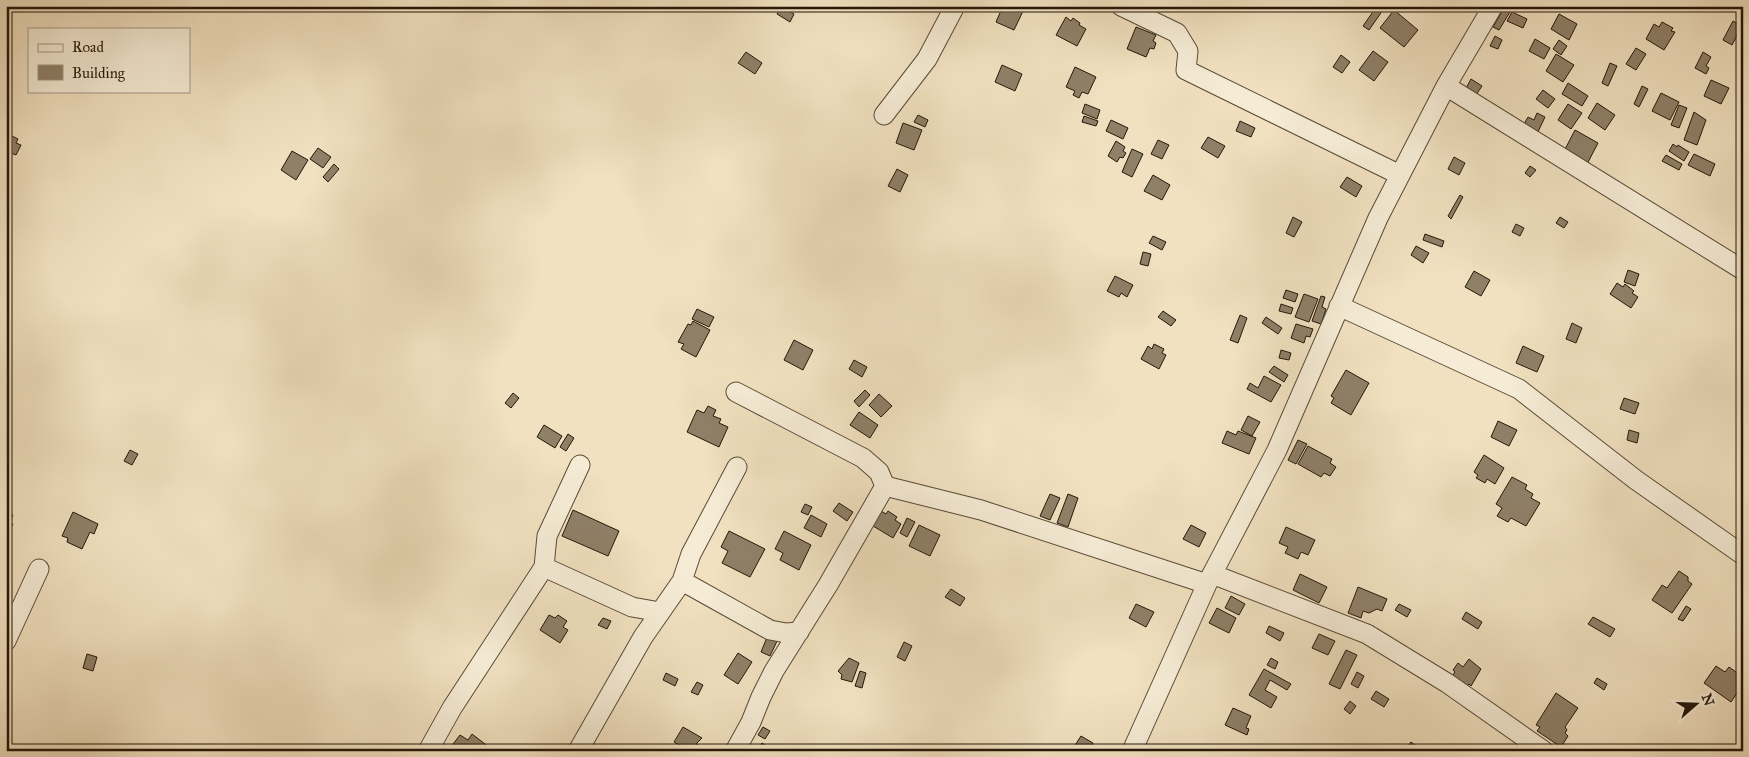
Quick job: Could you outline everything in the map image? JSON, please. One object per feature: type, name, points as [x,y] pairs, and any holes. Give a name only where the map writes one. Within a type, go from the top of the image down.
[{"type":"street","points":[[884,116],[927,59],[955,6]]},
{"type":"street","points":[[1121,6],[1177,33],[1188,51],[1186,70],[1400,176]]},
{"type":"street","points":[[1132,751],[1210,579],[1277,450],[1378,218],[1446,86],[1493,6]]},
{"type":"street","points":[[1446,86],[1743,270]]},
{"type":"street","points":[[1340,306],[1519,389],[1636,480],[1743,556]]},
{"type":"street","points":[[736,392],[863,458],[878,472],[885,486],[981,510],[1210,579],[1367,634],[1447,683],[1544,751]]},
{"type":"street","points":[[428,751],[452,708],[544,567],[547,536],[580,465]]},
{"type":"street","points":[[578,751],[643,637],[682,582],[691,554],[737,467]]},
{"type":"street","points":[[735,751],[751,722],[774,671],[828,586],[885,486]]},
{"type":"street","points":[[544,567],[632,607],[660,612]]},
{"type":"street","points":[[6,641],[40,569]]},
{"type":"street","points":[[682,582],[770,630],[786,634],[799,632]]},
{"type":"building","points":[[1003,6],[1017,6],[1024,9],[1014,30],[996,22]]},
{"type":"building","points":[[1377,6],[1383,10],[1369,30],[1363,26]]},
{"type":"building","points":[[781,7],[794,14],[790,22],[777,14]]},
{"type":"building","points":[[1504,8],[1510,12],[1499,30],[1493,27]]},
{"type":"building","points":[[1394,10],[1418,30],[1404,47],[1380,28]]},
{"type":"building","points":[[1512,12],[1527,19],[1523,28],[1507,21]]},
{"type":"building","points":[[1559,14],[1577,24],[1569,40],[1551,29]]},
{"type":"building","points":[[1066,17],[1071,21],[1073,18],[1086,29],[1077,46],[1056,35]]},
{"type":"building","points":[[1733,21],[1742,26],[1732,45],[1723,40]]},
{"type":"building","points":[[1662,22],[1673,28],[1671,31],[1675,32],[1664,50],[1646,39],[1654,24],[1659,27]]},
{"type":"building","points":[[1136,27],[1156,35],[1153,41],[1156,43],[1154,49],[1150,48],[1146,57],[1127,49]]},
{"type":"building","points":[[1495,36],[1502,40],[1498,49],[1490,46]]},
{"type":"building","points":[[1535,39],[1550,48],[1544,59],[1529,51]]},
{"type":"building","points":[[1559,40],[1567,46],[1561,55],[1553,49]]},
{"type":"building","points":[[1636,48],[1646,54],[1636,70],[1626,64]]},
{"type":"building","points":[[1373,51],[1388,62],[1374,81],[1359,70]]},
{"type":"building","points":[[746,52],[762,63],[755,74],[738,63]]},
{"type":"building","points":[[1703,52],[1711,57],[1706,66],[1709,68],[1706,74],[1695,68]]},
{"type":"building","points":[[1556,54],[1574,65],[1563,82],[1546,71]]},
{"type":"building","points":[[1341,55],[1350,62],[1342,73],[1333,67]]},
{"type":"building","points":[[1610,63],[1617,66],[1608,86],[1602,83]]},
{"type":"building","points":[[1002,65],[1022,74],[1015,91],[995,82]]},
{"type":"building","points":[[1075,67],[1096,77],[1088,94],[1082,92],[1079,98],[1073,95],[1075,91],[1066,87]]},
{"type":"building","points":[[1471,79],[1482,86],[1474,98],[1464,92]]},
{"type":"building","points":[[1711,80],[1729,88],[1721,104],[1704,96]]},
{"type":"building","points":[[1568,83],[1588,96],[1582,106],[1562,94]]},
{"type":"building","points":[[1642,86],[1648,89],[1639,107],[1634,104]]},
{"type":"building","points":[[1543,90],[1555,99],[1548,108],[1536,99]]},
{"type":"building","points":[[1661,93],[1679,102],[1670,120],[1652,111]]},
{"type":"building","points":[[1597,103],[1615,115],[1605,130],[1588,118]]},
{"type":"building","points":[[1085,104],[1100,110],[1097,119],[1082,113]]},
{"type":"building","points":[[1568,104],[1582,113],[1571,129],[1558,120]]},
{"type":"building","points":[[1679,105],[1687,108],[1679,128],[1671,125]]},
{"type":"building","points":[[1694,112],[1706,120],[1697,145],[1684,140]]},
{"type":"building","points":[[1537,113],[1545,117],[1535,138],[1523,126],[1528,117],[1534,120]]},
{"type":"building","points":[[918,115],[928,120],[925,127],[914,122]]},
{"type":"building","points":[[1084,116],[1098,121],[1096,126],[1082,122]]},
{"type":"building","points":[[1111,120],[1128,128],[1123,139],[1106,131]]},
{"type":"building","points":[[1240,121],[1255,128],[1251,137],[1236,131]]},
{"type":"building","points":[[903,123],[922,130],[914,150],[896,143]]},
{"type":"building","points":[[1575,130],[1598,143],[1585,168],[1562,155]]},
{"type":"building","points":[[10,135],[18,139],[16,143],[21,145],[16,155],[6,151],[6,138],[8,139]]},
{"type":"building","points":[[1208,137],[1225,146],[1218,158],[1201,148]]},
{"type":"building","points":[[1158,140],[1169,145],[1162,159],[1151,154]]},
{"type":"building","points":[[1116,141],[1125,147],[1123,151],[1126,153],[1117,162],[1108,156]]},
{"type":"building","points":[[1673,144],[1689,152],[1684,161],[1669,151]]},
{"type":"building","points":[[318,148],[331,157],[323,168],[310,159]]},
{"type":"building","points":[[1132,149],[1143,154],[1132,177],[1122,172]]},
{"type":"building","points":[[292,151],[308,160],[296,180],[281,170]]},
{"type":"building","points":[[1694,154],[1715,164],[1710,176],[1688,165]]},
{"type":"building","points":[[1666,155],[1682,164],[1679,170],[1662,161]]},
{"type":"building","points":[[1454,157],[1465,163],[1459,175],[1448,169]]},
{"type":"building","points":[[334,164],[339,169],[328,182],[323,177]]},
{"type":"building","points":[[1530,166],[1536,170],[1530,177],[1525,173]]},
{"type":"building","points":[[897,169],[908,175],[900,192],[888,186]]},
{"type":"building","points":[[1153,175],[1170,185],[1162,200],[1144,191]]},
{"type":"building","points":[[1347,177],[1362,186],[1356,197],[1340,187]]},
{"type":"building","points":[[1460,195],[1463,197],[1451,219],[1448,216]]},
{"type":"building","points":[[1293,217],[1302,222],[1294,237],[1286,233]]},
{"type":"building","points":[[1560,217],[1568,222],[1564,228],[1556,223]]},
{"type":"building","points":[[1516,224],[1524,228],[1520,236],[1512,232]]},
{"type":"building","points":[[1425,234],[1444,241],[1442,247],[1423,240]]},
{"type":"building","points":[[1153,236],[1166,242],[1162,250],[1149,243]]},
{"type":"building","points":[[1416,246],[1429,253],[1423,263],[1411,255]]},
{"type":"building","points":[[1143,252],[1151,254],[1148,266],[1140,264]]},
{"type":"building","points":[[1628,270],[1639,274],[1635,286],[1624,282]]},
{"type":"building","points":[[1474,271],[1490,280],[1481,296],[1465,287]]},
{"type":"building","points":[[1115,276],[1133,285],[1127,297],[1121,293],[1119,297],[1107,291]]},
{"type":"building","points":[[1617,283],[1623,287],[1625,284],[1638,297],[1631,308],[1610,294]]},
{"type":"building","points":[[1286,290],[1298,294],[1295,302],[1283,298]]},
{"type":"building","points":[[1304,294],[1318,299],[1309,322],[1295,317]]},
{"type":"building","points":[[1321,296],[1325,297],[1322,307],[1326,309],[1321,324],[1312,321]]},
{"type":"building","points":[[1281,304],[1293,308],[1291,314],[1279,311]]},
{"type":"building","points":[[697,309],[714,317],[709,327],[692,319]]},
{"type":"building","points":[[1163,311],[1176,320],[1171,326],[1158,317]]},
{"type":"building","points":[[1240,315],[1247,318],[1238,343],[1230,340]]},
{"type":"building","points":[[1266,317],[1282,328],[1278,334],[1262,323]]},
{"type":"building","points":[[693,321],[710,330],[696,357],[681,349],[684,344],[678,342],[688,324],[691,325]]},
{"type":"building","points":[[1572,323],[1582,328],[1576,343],[1566,339]]},
{"type":"building","points":[[1296,324],[1313,329],[1310,337],[1306,336],[1304,343],[1291,338]]},
{"type":"building","points":[[794,340],[813,350],[803,370],[784,360]]},
{"type":"building","points":[[1154,344],[1164,349],[1162,353],[1166,355],[1159,369],[1141,359],[1148,346],[1152,349]]},
{"type":"building","points":[[1523,346],[1544,356],[1537,372],[1516,363]]},
{"type":"building","points":[[1281,350],[1291,353],[1289,360],[1279,358]]},
{"type":"building","points":[[854,360],[867,367],[862,377],[849,369]]},
{"type":"building","points":[[1274,366],[1288,375],[1284,382],[1269,372]]},
{"type":"building","points":[[1346,370],[1369,383],[1351,415],[1331,403],[1334,398],[1331,396]]},
{"type":"building","points":[[1264,376],[1281,385],[1271,402],[1247,389],[1250,383],[1258,388]]},
{"type":"building","points":[[865,390],[870,395],[859,407],[854,401]]},
{"type":"building","points":[[513,393],[519,398],[511,408],[505,403]]},
{"type":"building","points":[[879,394],[892,406],[881,417],[869,405]]},
{"type":"building","points":[[1624,398],[1639,403],[1635,414],[1620,409]]},
{"type":"building","points":[[708,406],[716,410],[713,416],[721,419],[719,423],[728,427],[719,447],[687,432],[697,410],[704,413]]},
{"type":"building","points":[[859,412],[878,425],[870,438],[850,425]]},
{"type":"building","points":[[1248,416],[1260,422],[1252,436],[1241,430]]},
{"type":"building","points":[[1498,421],[1517,430],[1509,446],[1491,437]]},
{"type":"building","points":[[544,425],[562,436],[555,448],[537,437]]},
{"type":"building","points":[[1629,430],[1639,433],[1637,443],[1627,440]]},
{"type":"building","points":[[1227,431],[1236,435],[1238,431],[1256,438],[1249,454],[1222,443]]},
{"type":"building","points":[[568,434],[574,438],[566,451],[560,447]]},
{"type":"building","points":[[1298,440],[1307,444],[1296,464],[1288,460]]},
{"type":"building","points":[[1308,446],[1332,459],[1330,463],[1336,467],[1330,476],[1324,473],[1321,477],[1298,464]]},
{"type":"building","points":[[130,450],[138,454],[132,465],[124,461]]},
{"type":"building","points":[[1484,455],[1504,468],[1495,484],[1487,479],[1485,483],[1476,478],[1478,475],[1474,472]]},
{"type":"building","points":[[1512,477],[1527,485],[1525,489],[1533,494],[1531,498],[1540,503],[1526,526],[1511,518],[1508,522],[1497,516],[1502,508],[1496,504]]},
{"type":"building","points":[[1050,494],[1060,498],[1050,520],[1040,516]]},
{"type":"building","points":[[1068,494],[1078,498],[1068,527],[1057,523]]},
{"type":"building","points":[[839,503],[853,512],[847,521],[833,511]]},
{"type":"building","points":[[805,504],[812,507],[808,515],[801,512]]},
{"type":"building","points":[[573,510],[619,531],[608,556],[562,536]]},
{"type":"building","points":[[881,511],[886,514],[888,511],[897,517],[895,520],[901,524],[893,538],[873,526]]},
{"type":"building","points":[[6,512],[13,515],[10,523],[13,524],[10,531],[7,530],[6,532]]},
{"type":"building","points":[[73,512],[98,524],[94,534],[90,532],[82,549],[67,542],[68,538],[62,536]]},
{"type":"building","points":[[811,515],[827,524],[821,537],[804,528]]},
{"type":"building","points":[[907,518],[915,522],[907,537],[900,533]]},
{"type":"building","points":[[919,525],[940,535],[930,556],[909,546]]},
{"type":"building","points":[[1191,525],[1206,533],[1199,547],[1183,539]]},
{"type":"building","points":[[1286,527],[1315,540],[1308,555],[1301,552],[1298,559],[1285,553],[1288,547],[1279,543]]},
{"type":"building","points":[[729,531],[765,549],[750,577],[722,563],[728,551],[721,547]]},
{"type":"building","points":[[784,531],[811,545],[799,570],[780,560],[783,553],[775,549]]},
{"type":"building","points":[[1679,571],[1688,577],[1688,581],[1692,584],[1672,613],[1652,600],[1662,585],[1667,588]]},
{"type":"building","points":[[1300,574],[1327,587],[1319,603],[1293,590]]},
{"type":"building","points":[[1358,587],[1387,599],[1382,611],[1377,609],[1369,613],[1363,611],[1361,618],[1348,613]]},
{"type":"building","points":[[951,589],[965,598],[960,606],[945,597]]},
{"type":"building","points":[[1231,596],[1245,604],[1239,615],[1225,608]]},
{"type":"building","points":[[1136,604],[1154,612],[1146,627],[1129,618]]},
{"type":"building","points":[[1399,604],[1411,610],[1407,617],[1395,610]]},
{"type":"building","points":[[1686,606],[1691,609],[1683,621],[1678,619]]},
{"type":"building","points":[[1217,608],[1236,618],[1229,633],[1209,623]]},
{"type":"building","points":[[1466,612],[1482,622],[1478,629],[1462,619]]},
{"type":"building","points":[[549,615],[555,618],[558,615],[567,621],[563,627],[568,630],[560,643],[540,630]]},
{"type":"building","points":[[1593,617],[1615,629],[1610,637],[1588,624]]},
{"type":"building","points":[[603,618],[611,621],[607,629],[598,625]]},
{"type":"building","points":[[1269,626],[1284,633],[1280,641],[1266,633]]},
{"type":"building","points":[[1319,634],[1335,641],[1328,655],[1312,648]]},
{"type":"building","points":[[768,635],[778,639],[770,656],[761,652]]},
{"type":"building","points":[[904,642],[912,646],[905,661],[897,657]]},
{"type":"building","points":[[1346,650],[1357,655],[1340,689],[1329,684]]},
{"type":"building","points":[[738,653],[752,662],[738,684],[724,675]]},
{"type":"building","points":[[87,654],[97,657],[93,671],[83,668]]},
{"type":"building","points":[[849,658],[859,663],[852,682],[841,679],[842,675],[838,671]]},
{"type":"building","points":[[1271,658],[1278,662],[1275,669],[1267,665]]},
{"type":"building","points":[[1469,659],[1481,669],[1471,686],[1469,684],[1465,689],[1451,678],[1455,672],[1453,670],[1458,663],[1463,667]]},
{"type":"building","points":[[1716,666],[1725,672],[1729,667],[1743,677],[1743,684],[1731,702],[1704,683]]},
{"type":"building","points":[[1264,669],[1291,684],[1287,690],[1270,680],[1265,690],[1277,697],[1271,708],[1249,695]]},
{"type":"building","points":[[860,671],[866,673],[862,688],[855,686]]},
{"type":"building","points":[[1357,672],[1364,676],[1358,688],[1351,684]]},
{"type":"building","points":[[666,673],[678,679],[675,686],[663,680]]},
{"type":"building","points":[[1597,678],[1607,684],[1604,690],[1594,683]]},
{"type":"building","points":[[697,682],[703,685],[698,695],[691,692]]},
{"type":"building","points":[[1376,691],[1389,699],[1384,707],[1371,699]]},
{"type":"building","points":[[1556,693],[1578,708],[1565,727],[1567,730],[1565,733],[1568,736],[1561,747],[1537,731],[1540,727],[1536,725]]},
{"type":"building","points":[[1350,701],[1356,706],[1350,714],[1344,709]]},
{"type":"building","points":[[1233,708],[1251,716],[1246,728],[1249,729],[1247,735],[1225,725]]},
{"type":"building","points":[[683,727],[702,738],[696,744],[700,746],[697,751],[689,751],[674,742]]},
{"type":"building","points":[[763,727],[770,731],[765,739],[758,735]]},
{"type":"building","points":[[472,734],[494,751],[462,751],[453,744],[460,735],[468,740]]},
{"type":"building","points":[[1081,736],[1093,743],[1089,751],[1072,750]]},
{"type":"building","points":[[1411,742],[1419,748],[1417,751],[1404,751]]},
{"type":"building","points":[[762,743],[774,751],[757,751]]}]
